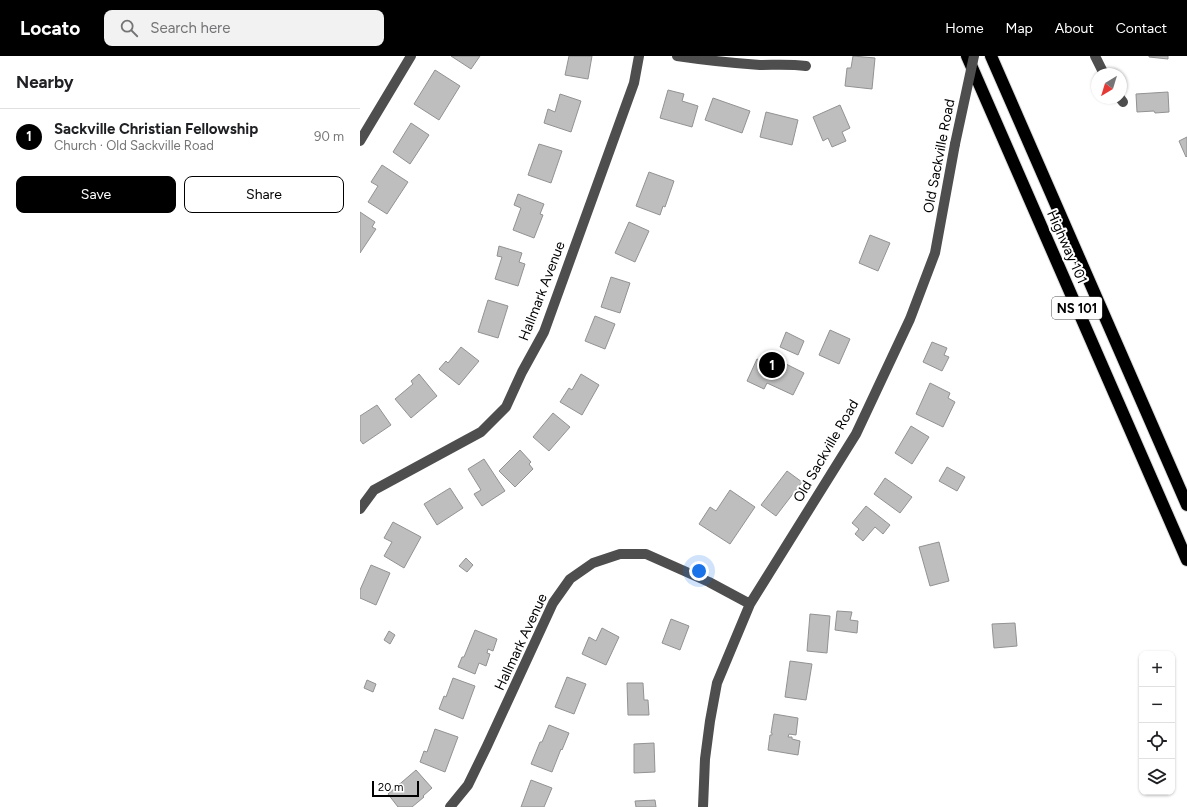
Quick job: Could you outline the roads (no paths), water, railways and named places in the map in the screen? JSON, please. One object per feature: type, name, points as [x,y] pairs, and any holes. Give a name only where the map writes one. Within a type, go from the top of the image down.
[{"type":"highway","name":"Highway 101","points":[[968,56],[1187,560]]},
{"type":"highway","name":"Highway 101","points":[[991,56],[1187,505]]},
{"type":"street","points":[[360,141],[411,56]]},
{"type":"street","name":"Hallmark Avenue","points":[[360,509],[374,490],[481,432],[506,407],[522,372],[544,332],[634,83],[639,56]]},
{"type":"street","points":[[677,56],[703,60],[761,65],[793,64],[806,66]]},
{"type":"street","name":"Old Sackville Road","points":[[703,807],[705,759],[717,683],[750,604],[856,434],[910,319],[935,253],[955,144],[974,56]]},
{"type":"street","points":[[1095,56],[1101,68]]},
{"type":"street","name":"Hallmark Avenue","points":[[450,807],[468,785],[553,603],[570,579],[592,562],[620,554],[646,554],[709,582],[750,604]]},
{"type":"place","name":"Sackville Christian Fellowship","points":[[772,365]]}]
